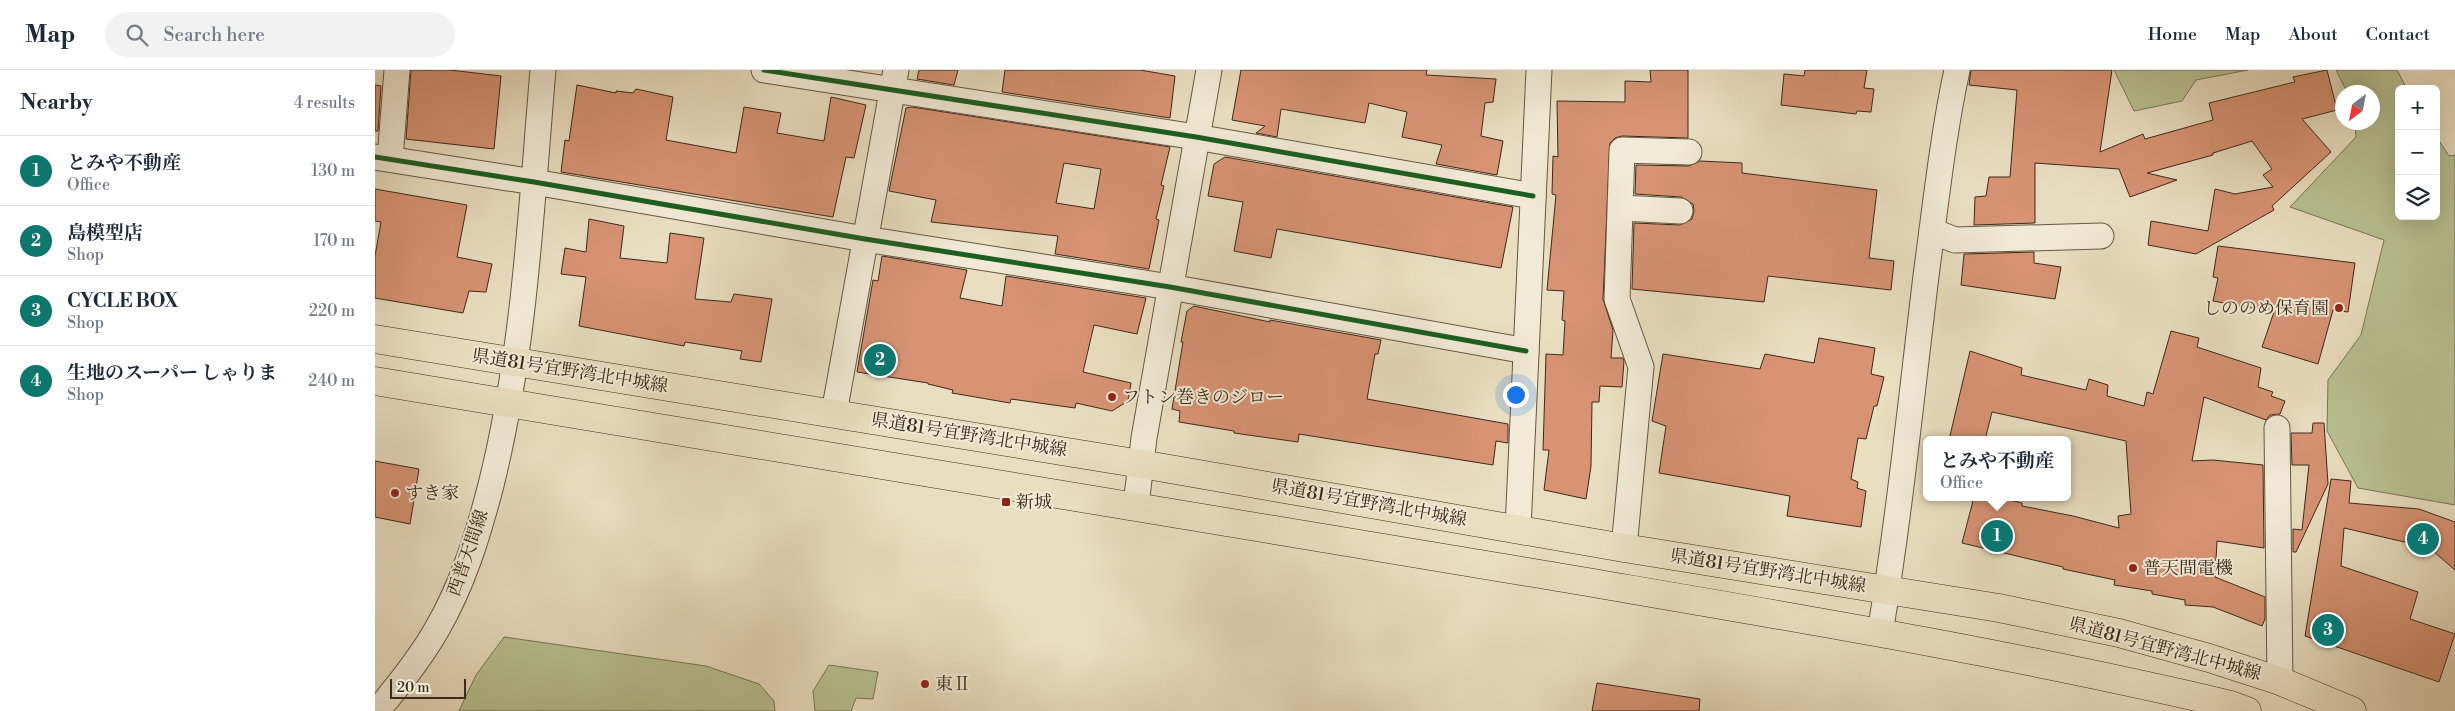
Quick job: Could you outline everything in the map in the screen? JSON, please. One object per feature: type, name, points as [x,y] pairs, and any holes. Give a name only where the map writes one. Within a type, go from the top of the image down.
[{"type":"main road","name":"県道81号宜野湾北中城線","points":[[375,339],[834,413],[1625,548],[1999,608],[2119,633],[2209,658],[2280,680],[2352,711]]},
{"type":"main road","name":"県道81号宜野湾北中城線","points":[[375,381],[1136,505],[1880,632],[2114,677],[2231,705],[2247,711]]},
{"type":"street","points":[[397,70],[383,158],[865,239],[1171,287],[1526,351]]},
{"type":"street","name":"西普天間線","points":[[377,711],[415,665],[438,629],[465,573],[478,534],[510,404],[516,363],[524,304],[543,70]]},
{"type":"street","points":[[764,70],[894,80],[1196,137],[1533,196]]},
{"type":"street","points":[[1136,505],[1141,464],[1209,70]]},
{"type":"street","points":[[1518,529],[1539,70]]},
{"type":"street","points":[[1880,632],[1887,590],[1932,231],[1957,70]]},
{"type":"street","points":[[834,413],[894,80]]},
{"type":"street","points":[[1625,548],[1641,367],[1617,300],[1622,150],[1689,152]]},
{"type":"street","points":[[1621,208],[1680,211]]},
{"type":"street","points":[[1932,231],[1955,240],[2101,236]]},
{"type":"street","points":[[2277,428],[2280,680]]},
{"type":"green space","points":[[2114,70],[2248,70],[2196,80],[2182,101],[2134,111]]},
{"type":"green space","points":[[2336,70],[2397,70],[2405,85],[2395,85],[2395,220],[2440,220],[2440,142],[2449,156],[2455,155],[2455,505],[2358,488],[2327,431],[2328,380],[2361,335],[2384,240],[2290,207],[2356,137],[2356,130],[2380,130],[2380,85],[2344,85]]},
{"type":"green space","points":[[504,637],[706,666],[759,684],[774,701],[775,711],[459,711],[476,675]]},
{"type":"green space","points":[[829,665],[878,672],[873,699],[856,698],[851,711],[815,711],[813,691]]},
{"type":"building","points":[[411,70],[450,70],[501,76],[494,149],[406,139]]},
{"type":"building","points":[[919,70],[958,70],[954,85],[917,79]]},
{"type":"building","points":[[1005,70],[1140,70],[1175,76],[1170,118],[1002,92]]},
{"type":"building","points":[[1241,70],[1427,70],[1426,75],[1496,79],[1493,102],[1485,103],[1481,136],[1503,141],[1497,175],[1436,164],[1442,145],[1402,137],[1407,112],[1369,103],[1365,123],[1281,109],[1277,137],[1256,133],[1265,126],[1232,120]]},
{"type":"building","points":[[1650,70],[1688,70],[1688,138],[1622,136],[1615,138],[1610,143],[1603,299],[1613,330],[1611,358],[1623,358],[1624,361],[1622,387],[1600,386],[1599,402],[1592,402],[1591,466],[1586,499],[1544,490],[1549,450],[1543,450],[1546,354],[1563,355],[1565,321],[1562,320],[1564,291],[1547,290],[1556,195],[1552,194],[1553,156],[1558,157],[1557,101],[1625,102],[1625,81],[1651,82]]},
{"type":"building","points":[[1805,70],[1867,70],[1864,88],[1874,89],[1871,112],[1857,111],[1856,114],[1781,105],[1784,74],[1804,76]]},
{"type":"building","points":[[1971,70],[2112,70],[2100,152],[2143,134],[2145,139],[2213,120],[2209,103],[2295,82],[2293,77],[2327,70],[2335,102],[2335,111],[2302,119],[2331,152],[2272,206],[2274,210],[2196,254],[2148,245],[2151,221],[2208,231],[2215,189],[2235,194],[2273,187],[2263,175],[2272,169],[2252,141],[2213,153],[2213,155],[2147,173],[2177,180],[2130,197],[2119,169],[2035,163],[2035,223],[1974,225],[1975,197],[1986,196],[1989,177],[2010,177],[2017,90],[1969,85]]},
{"type":"building","points":[[375,85],[381,86],[378,131],[375,131]]},
{"type":"building","points":[[577,85],[616,93],[616,91],[633,93],[636,89],[673,97],[666,140],[736,153],[744,107],[781,113],[777,133],[824,141],[831,97],[866,105],[854,158],[846,157],[833,217],[561,172],[565,140],[569,141]]},
{"type":"building","points":[[912,107],[1170,147],[1161,185],[1164,186],[1156,219],[1159,220],[1149,269],[1055,254],[1058,236],[931,222],[936,200],[889,191],[906,108]],"holes":[[[1064,163],[1101,169],[1094,209],[1056,203]]]},
{"type":"building","points":[[1225,157],[1513,207],[1501,268],[1277,229],[1271,258],[1234,251],[1243,202],[1208,196],[1214,164]]},
{"type":"building","points":[[1700,161],[1742,163],[1742,173],[1877,190],[1869,258],[1894,261],[1891,290],[1768,276],[1764,302],[1632,289],[1634,223],[1680,225],[1692,219],[1694,211],[1693,204],[1681,197],[1635,194],[1636,165],[1689,166]]},
{"type":"building","points":[[375,189],[467,205],[457,257],[492,264],[486,292],[469,291],[463,313],[375,298],[375,256],[381,222],[375,221]]},
{"type":"building","points":[[589,219],[624,226],[620,258],[667,263],[670,233],[704,238],[695,299],[731,302],[734,294],[772,299],[761,362],[740,359],[742,351],[685,342],[684,346],[579,326],[586,277],[561,274],[565,248],[586,252]]},
{"type":"building","points":[[2218,246],[2355,263],[2348,312],[2333,310],[2318,364],[2262,347],[2274,312],[2213,301],[2218,278],[2213,277]]},
{"type":"building","points":[[2034,252],[2034,263],[2061,267],[2055,299],[1961,285],[1964,254]]},
{"type":"building","points":[[882,256],[967,270],[960,298],[1002,306],[1006,276],[1146,298],[1137,334],[1094,325],[1083,372],[1131,383],[1128,401],[1112,411],[1076,403],[1075,408],[1011,399],[1010,403],[952,393],[953,390],[928,383],[857,372],[873,280],[878,281]]},
{"type":"building","points":[[1194,306],[1270,322],[1270,320],[1381,340],[1378,354],[1375,354],[1367,399],[1508,424],[1508,443],[1496,441],[1493,465],[1299,434],[1298,442],[1234,433],[1234,431],[1179,422],[1180,411],[1172,409],[1187,311]]},
{"type":"building","points":[[2171,331],[2199,338],[2197,347],[2261,368],[2258,387],[2273,392],[2271,396],[2285,401],[2280,414],[2270,415],[2266,420],[2204,397],[2192,461],[2213,460],[2263,465],[2264,548],[2217,541],[2215,577],[2265,597],[2265,619],[2262,626],[2213,607],[2185,605],[2185,600],[2152,594],[2152,591],[2114,585],[2115,580],[2063,569],[2063,567],[1962,543],[1973,501],[2014,501],[2022,503],[2022,506],[2073,516],[2119,528],[2118,516],[2131,514],[2126,441],[1992,412],[1986,436],[1950,436],[1970,351],[2022,368],[2021,375],[2086,390],[2089,379],[2108,385],[2107,396],[2144,406],[2147,392],[2153,394]]},
{"type":"building","points":[[1819,338],[1875,348],[1871,374],[1884,377],[1877,406],[1874,406],[1866,439],[1858,438],[1851,479],[1858,482],[1857,488],[1866,491],[1861,527],[1787,516],[1790,496],[1659,473],[1666,426],[1652,421],[1663,354],[1760,369],[1765,354],[1814,363]]},
{"type":"building","points":[[2313,423],[2324,423],[2328,484],[2296,552],[2293,552],[2293,529],[2302,530],[2309,465],[2292,465],[2291,433],[2312,433]]},
{"type":"building","name":"すき家","points":[[375,461],[419,469],[410,524],[375,517]]},
{"type":"building","points":[[2331,479],[2351,481],[2349,503],[2419,509],[2455,522],[2455,570],[2432,550],[2431,554],[2413,544],[2344,528],[2341,566],[2418,592],[2410,619],[2455,634],[2439,682],[2305,636]]},
{"type":"building","points":[[1597,683],[1700,699],[1699,711],[1592,711]]},
{"type":"cycle path","points":[[764,70],[1196,137],[1533,196]]},
{"type":"cycle path","points":[[375,157],[534,182],[865,239],[1170,287],[1526,351]]},
{"type":"place","name":"しののめ保育園","points":[[2339,308]]},
{"type":"place","name":"島模型店","points":[[880,360]]},
{"type":"place","name":"フトン巻きのジロー","points":[[1112,397]]},
{"type":"place","name":"すき家","points":[[395,493]]},
{"type":"place","name":"新城","points":[[1006,502]]},
{"type":"place","name":"とみや不動産","points":[[1997,536]]},
{"type":"place","name":"生地のスーパー しゃりま","points":[[2423,539]]},
{"type":"place","name":"普天間電機","points":[[2133,568]]},
{"type":"place","name":"CYCLE BOX","points":[[2328,630]]},
{"type":"place","name":"東Ⅱ","points":[[925,684]]}]
